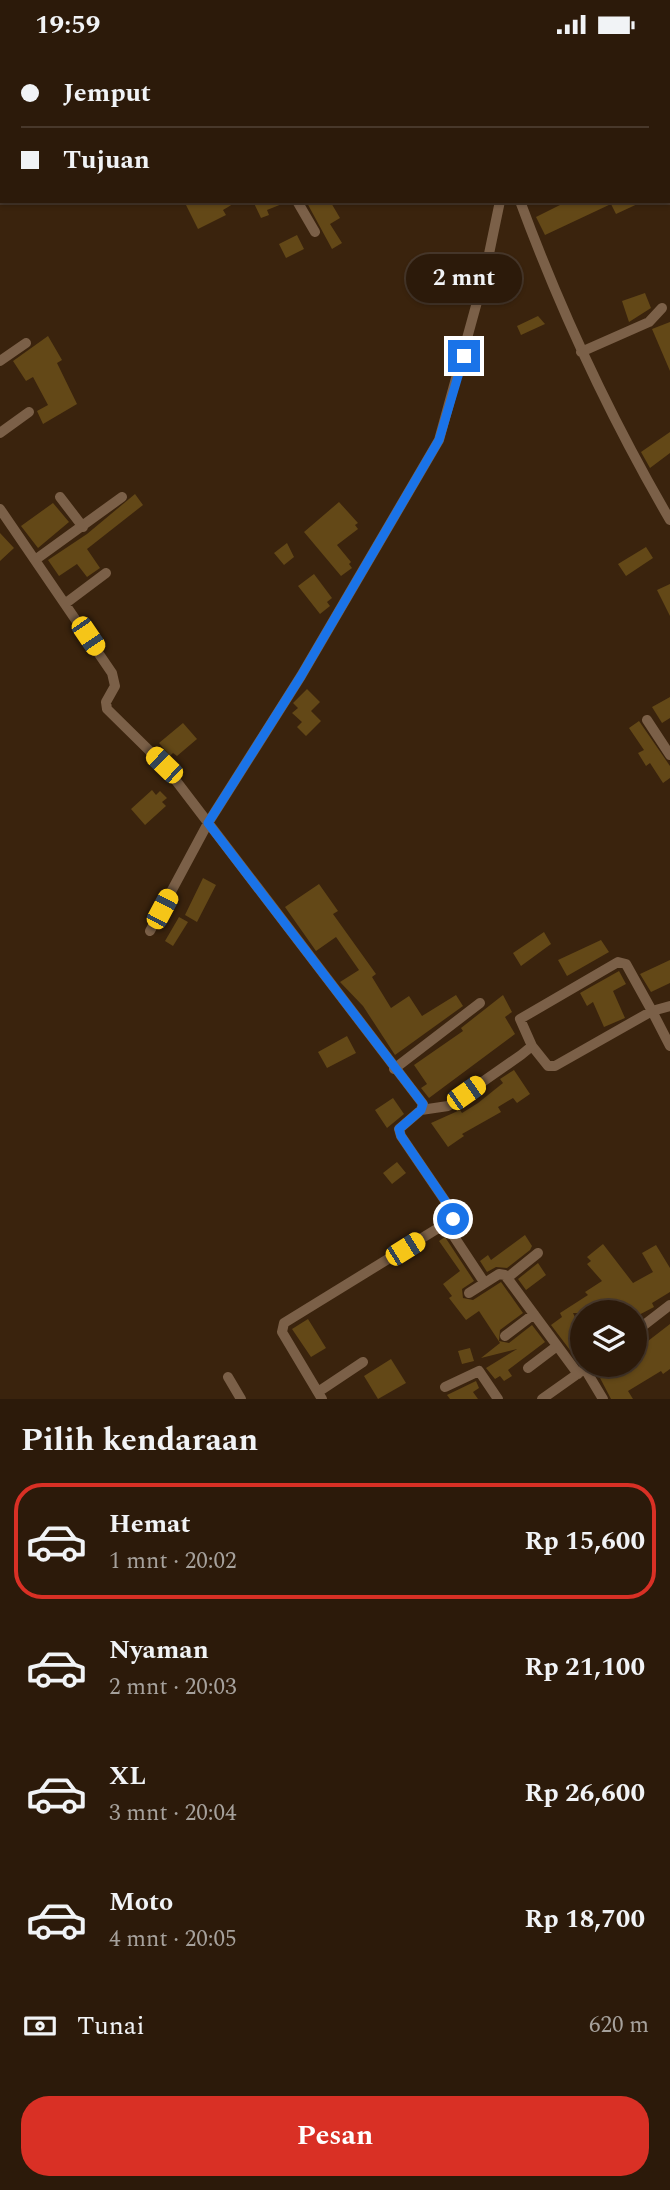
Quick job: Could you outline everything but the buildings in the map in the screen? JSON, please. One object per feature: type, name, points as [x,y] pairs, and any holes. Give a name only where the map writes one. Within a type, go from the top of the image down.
[{"type":"street","points":[[298,203],[315,232]]},
{"type":"street","points":[[150,931],[208,823],[301,676],[439,440],[485,273],[500,203]]},
{"type":"street","points":[[521,203],[550,282],[581,352],[619,431],[667,505],[670,520]]},
{"type":"street","points":[[581,352],[649,322],[662,308]]},
{"type":"street","points":[[0,362],[26,343]]},
{"type":"street","points":[[0,433],[29,412]]},
{"type":"street","points":[[60,497],[83,527]]},
{"type":"street","points":[[35,560],[122,497]]},
{"type":"street","points":[[0,509],[5,528],[35,560],[115,680],[116,686],[106,702],[107,709],[164,765],[423,1104],[421,1110],[399,1129],[401,1136],[452,1211],[453,1219],[284,1323],[282,1332],[320,1395],[363,1362]]},
{"type":"street","points":[[66,603],[106,573]]},
{"type":"street","points":[[647,720],[670,755]]},
{"type":"street","points":[[670,1006],[657,1012],[652,1011],[555,1066],[548,1066],[532,1046],[520,1019],[618,962],[626,964],[652,1011],[670,1046]]},
{"type":"street","points":[[394,1069],[480,1003]]},
{"type":"street","points":[[421,1110],[448,1106],[532,1046]]},
{"type":"street","points":[[445,1223],[484,1282]]},
{"type":"street","points":[[507,1278],[538,1253]]},
{"type":"street","points":[[469,1293],[499,1274],[507,1278],[557,1346],[570,1357]]},
{"type":"street","points":[[647,1323],[670,1305]]},
{"type":"street","points":[[505,1336],[534,1314]]},
{"type":"street","points":[[528,1368],[557,1346]]},
{"type":"street","points":[[445,1387],[479,1371],[498,1399]]},
{"type":"street","points":[[228,1377],[241,1399]]},
{"type":"street","points":[[542,1399],[574,1377]]},
{"type":"street","points":[[590,1377],[603,1399]]},
{"type":"route","points":[[453,1219],[452,1211],[401,1136],[399,1129],[421,1110],[423,1104],[208,823],[301,676],[407,499],[439,440],[464,356]]}]
